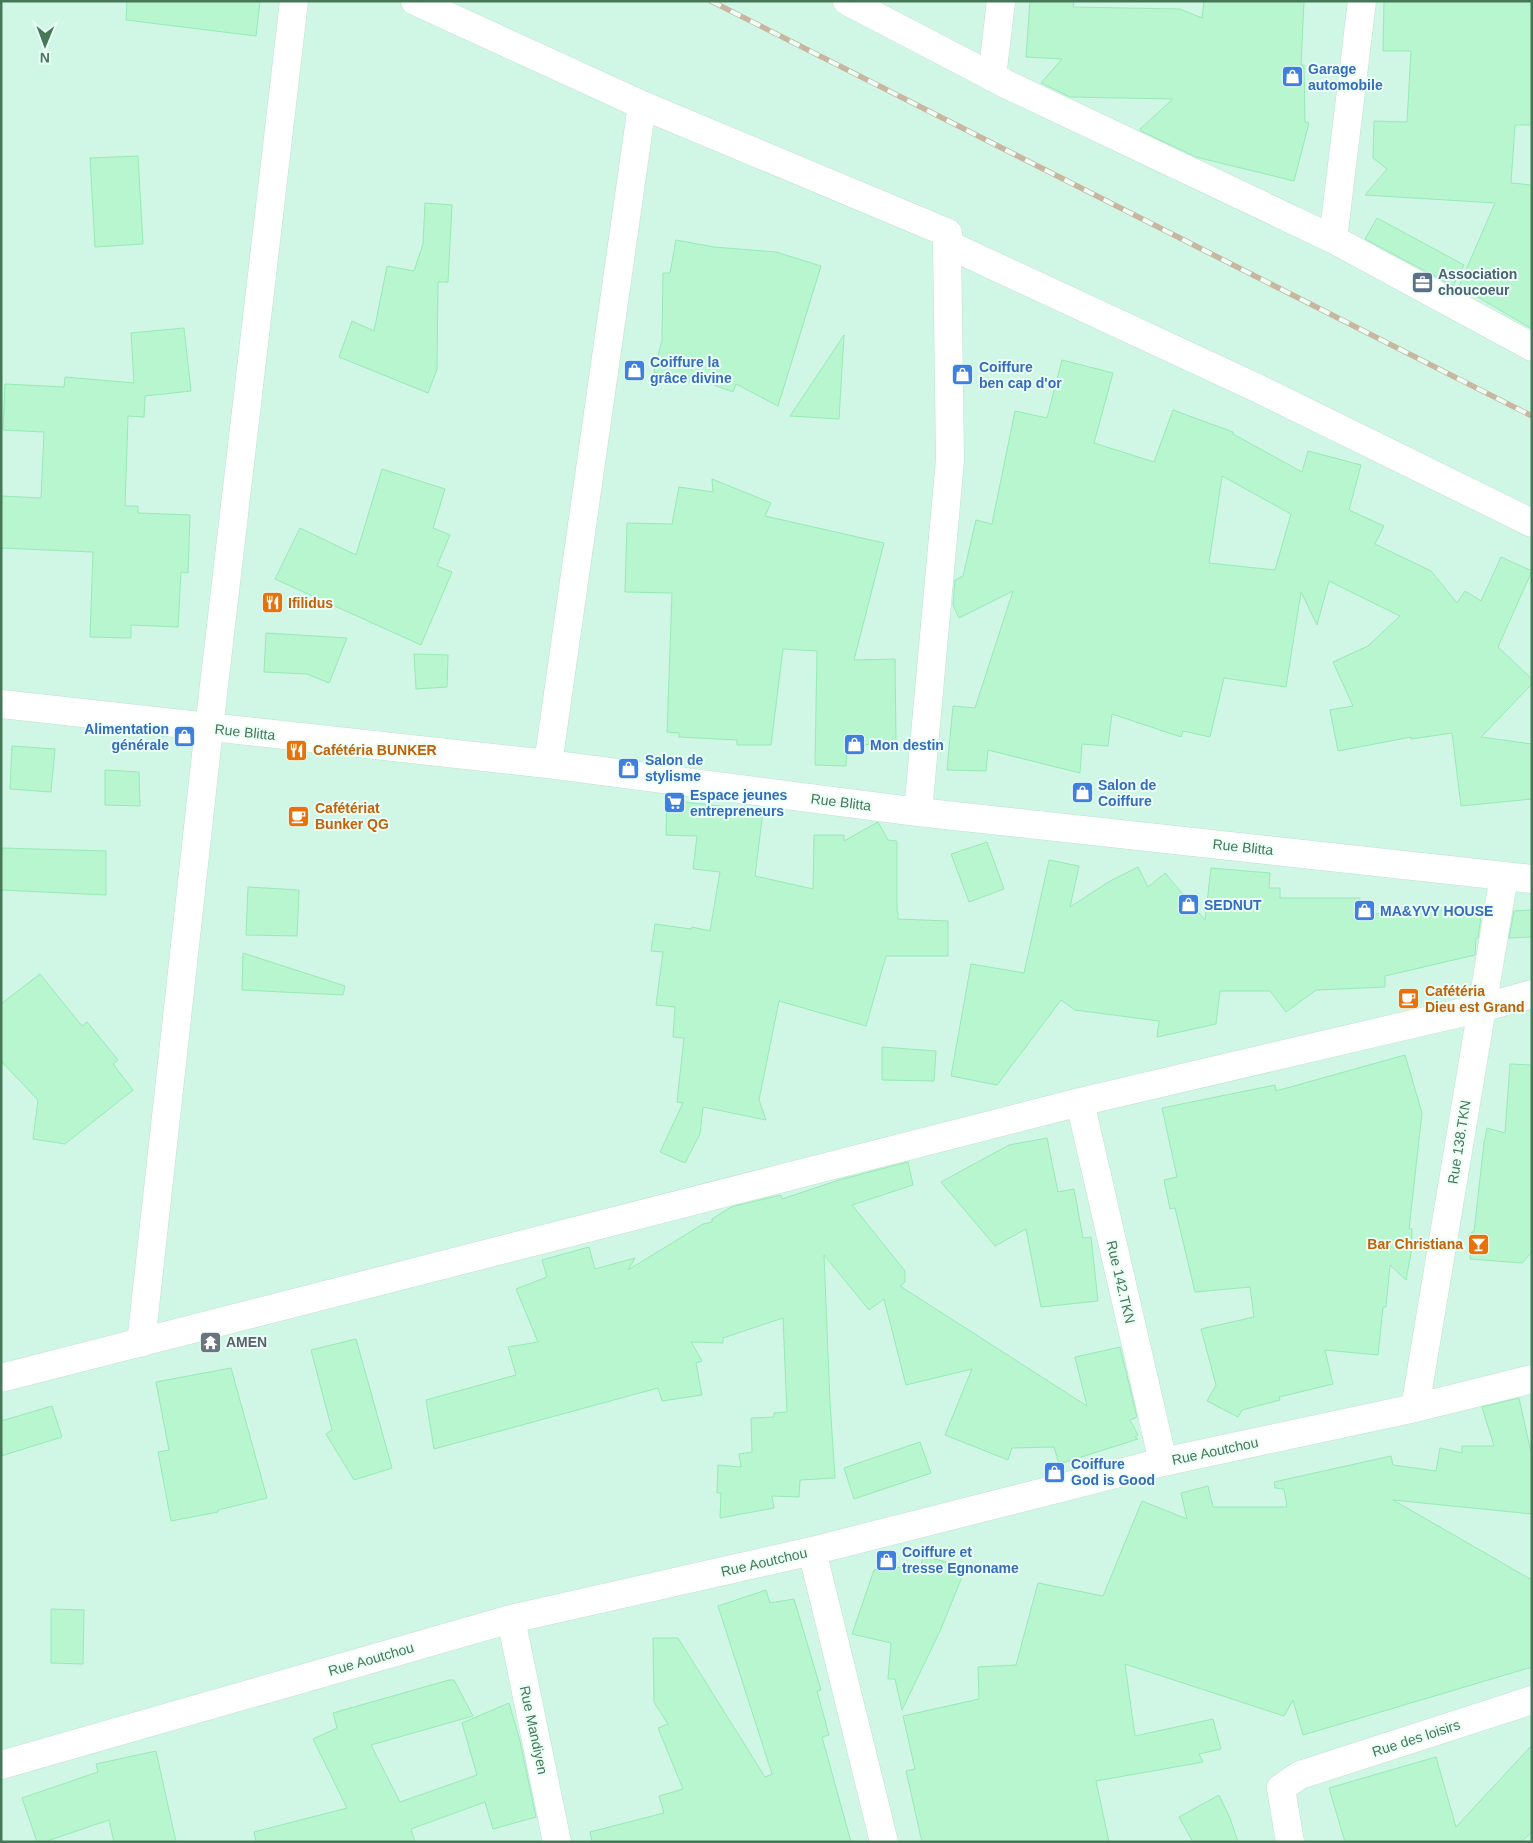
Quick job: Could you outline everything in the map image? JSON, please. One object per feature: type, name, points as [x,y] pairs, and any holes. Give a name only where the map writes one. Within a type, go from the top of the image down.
[{"type":"street","points":[[141,1343],[209,728],[294,1]]},
{"type":"street","points":[[415,1],[642,105],[948,233],[950,460],[918,812]]},
{"type":"street","points":[[847,1],[992,78],[1333,239],[1532,347]]},
{"type":"street","points":[[992,78],[1001,1]]},
{"type":"street","points":[[1333,239],[1362,1]]},
{"type":"street","points":[[548,764],[642,105]]},
{"type":"street","points":[[947,244],[1257,388],[1532,523]]},
{"type":"street","name":"Rue Blitta","points":[[1,704],[548,764],[918,812],[1532,879]]},
{"type":"street","name":"Rue 138.TKN","points":[[1415,1408],[1504,876]]},
{"type":"street","points":[[1,1378],[1080,1102],[1481,1008],[1532,994]]},
{"type":"street","name":"Rue 142.TKN","points":[[1080,1102],[1163,1462]]},
{"type":"street","name":"Rue Aoutchou","points":[[1,1765],[511,1619],[812,1551],[1163,1462],[1415,1408],[1532,1379]]},
{"type":"street","points":[[812,1551],[884,1842]]},
{"type":"street","name":"Rue Mandiyen","points":[[511,1619],[557,1842]]},
{"type":"street","name":"Rue des loisirs","points":[[1290,1842],[1281,1788],[1300,1775],[1532,1700]]},
{"type":"shaded area","points":[[1,1],[1532,1],[1532,1842],[1,1842]]},
{"type":"building","points":[[127,1],[260,1],[256,36],[126,20]]},
{"type":"building","points":[[1030,1],[1074,1],[1073,7],[1180,9],[1202,18],[1204,1],[1304,1],[1301,65],[1304,65],[1305,122],[1309,123],[1294,181],[1196,157],[1141,131],[1140,129],[1173,99],[1070,97],[1041,83],[1062,59],[1026,57]]},
{"type":"building","points":[[1384,1],[1532,1],[1532,125],[1515,125],[1511,183],[1532,185],[1532,329],[1459,286],[1495,203],[1365,195],[1387,169],[1373,158],[1374,121],[1407,122],[1411,51],[1383,51]]},
{"type":"building","points":[[138,156],[143,244],[95,247],[90,158]]},
{"type":"building","points":[[425,203],[452,205],[448,282],[438,282],[437,369],[428,393],[339,357],[352,321],[374,331],[387,266],[414,271],[423,244]]},
{"type":"building","points":[[1377,218],[1464,265],[1453,286],[1365,239]]},
{"type":"building","points":[[676,240],[714,247],[776,252],[821,266],[778,406],[736,384],[733,392],[689,376],[689,382],[654,372],[662,340],[663,273],[670,273]]},
{"type":"building","points":[[184,328],[191,391],[145,396],[144,417],[128,416],[125,506],[138,506],[138,513],[190,515],[188,573],[181,572],[178,627],[131,625],[131,638],[90,637],[93,552],[1,548],[1,496],[41,498],[44,432],[3,430],[5,384],[64,387],[65,377],[134,383],[131,333]]},
{"type":"building","points":[[844,335],[839,419],[790,416]]},
{"type":"building","points":[[1062,360],[1113,373],[1094,443],[1154,462],[1173,410],[1233,432],[1233,434],[1302,472],[1308,451],[1361,465],[1349,510],[1384,526],[1375,544],[1431,571],[1457,603],[1465,591],[1481,601],[1501,557],[1532,571],[1498,647],[1532,679],[1532,684],[1481,737],[1532,744],[1532,799],[1461,806],[1452,733],[1411,739],[1411,737],[1338,751],[1330,710],[1353,706],[1333,662],[1368,646],[1400,616],[1329,581],[1317,625],[1301,592],[1286,687],[1224,678],[1210,737],[1183,731],[1181,737],[1112,714],[1108,746],[1082,744],[1080,773],[988,750],[986,771],[947,770],[953,706],[975,708],[1013,591],[959,618],[953,605],[955,580],[963,576],[976,520],[992,524],[1015,411],[1047,418]],"holes":[[[1222,476],[1291,514],[1275,570],[1209,563]]]},
{"type":"building","points":[[382,469],[445,489],[433,528],[450,535],[437,566],[452,572],[421,645],[275,579],[300,528],[356,555]]},
{"type":"building","points":[[712,479],[771,503],[765,516],[884,543],[854,660],[895,659],[896,744],[847,745],[846,766],[815,765],[817,651],[783,649],[771,745],[737,745],[737,740],[679,737],[679,733],[667,732],[672,593],[625,592],[627,523],[672,524],[679,487],[713,492]]},
{"type":"building","points":[[266,633],[347,638],[329,683],[307,674],[264,672]]},
{"type":"building","points":[[414,654],[448,655],[447,687],[416,689]]},
{"type":"building","points":[[12,746],[55,749],[51,792],[10,789]]},
{"type":"building","points":[[105,770],[139,772],[140,806],[105,805]]},
{"type":"building","points":[[667,800],[763,811],[755,876],[813,889],[814,835],[844,835],[844,841],[878,822],[888,840],[897,841],[898,919],[948,921],[948,956],[886,956],[866,1026],[779,1001],[759,1100],[766,1120],[703,1107],[700,1134],[685,1163],[660,1152],[683,1103],[677,1102],[684,1038],[673,1037],[675,1007],[656,1005],[663,952],[651,951],[655,924],[691,929],[692,927],[710,931],[720,872],[693,869],[697,836],[666,835]]},
{"type":"building","points":[[987,842],[1004,889],[969,902],[951,854]]},
{"type":"building","points":[[1,848],[106,851],[106,895],[1,890]]},
{"type":"building","points":[[1049,860],[1079,866],[1070,907],[1110,881],[1138,867],[1148,887],[1165,873],[1205,920],[1211,868],[1270,873],[1269,888],[1280,888],[1280,898],[1360,898],[1359,918],[1410,906],[1482,910],[1478,938],[1476,938],[1475,955],[1385,976],[1385,987],[1316,990],[1286,1012],[1270,991],[1220,991],[1216,1024],[1157,1037],[1159,1021],[1075,1010],[1061,1000],[997,1085],[951,1076],[971,964],[1024,973]]},
{"type":"building","points":[[248,887],[299,890],[297,936],[246,935]]},
{"type":"building","points":[[1532,910],[1532,937],[1509,938],[1514,911]]},
{"type":"building","points":[[243,953],[345,986],[343,995],[242,990]]},
{"type":"building","points":[[40,974],[82,1026],[87,1022],[118,1060],[113,1064],[133,1090],[65,1144],[33,1139],[38,1100],[1,1061],[1,1004]]},
{"type":"building","points":[[882,1047],[936,1051],[934,1081],[882,1080]]},
{"type":"building","points":[[1405,1055],[1422,1113],[1409,1229],[1412,1229],[1411,1253],[1406,1280],[1390,1265],[1386,1307],[1383,1307],[1378,1355],[1325,1350],[1333,1384],[1279,1397],[1280,1400],[1242,1410],[1238,1417],[1207,1401],[1216,1385],[1201,1329],[1254,1317],[1250,1287],[1195,1292],[1175,1208],[1170,1209],[1164,1180],[1177,1177],[1162,1108],[1275,1085],[1276,1091]]},
{"type":"building","points":[[1510,1064],[1532,1065],[1532,1252],[1522,1263],[1470,1259],[1487,1128],[1505,1133]]},
{"type":"building","points":[[1047,1138],[1058,1192],[1074,1189],[1083,1238],[1091,1237],[1098,1301],[1041,1307],[1026,1229],[995,1246],[941,1182],[1009,1145]]},
{"type":"building","points":[[908,1162],[913,1185],[852,1205],[905,1271],[905,1282],[900,1286],[1087,1406],[1075,1357],[1120,1347],[1137,1417],[1130,1420],[1138,1435],[1135,1437],[1138,1439],[1059,1464],[1054,1447],[1012,1448],[1008,1460],[945,1435],[972,1369],[906,1385],[884,1299],[869,1310],[824,1255],[835,1478],[800,1480],[799,1497],[772,1496],[774,1508],[720,1518],[721,1493],[717,1493],[718,1465],[741,1467],[739,1454],[752,1452],[751,1418],[774,1417],[774,1413],[787,1412],[783,1318],[723,1338],[723,1343],[691,1342],[702,1361],[696,1363],[702,1395],[662,1401],[658,1388],[434,1449],[426,1400],[516,1375],[508,1347],[538,1342],[516,1289],[547,1277],[542,1260],[589,1247],[595,1269],[635,1258],[628,1270],[703,1224],[712,1222],[712,1219],[731,1207],[781,1195],[782,1199],[839,1180]]},
{"type":"building","points":[[356,1339],[392,1468],[354,1480],[326,1434],[332,1430],[311,1350]]},
{"type":"building","points":[[231,1368],[267,1498],[218,1510],[218,1512],[171,1521],[158,1452],[169,1450],[156,1382]]},
{"type":"building","points":[[1519,1398],[1532,1457],[1532,1514],[1393,1500],[1532,1580],[1532,1667],[1303,1735],[1293,1700],[1284,1716],[1125,1664],[1135,1736],[1213,1719],[1221,1749],[1199,1754],[1203,1762],[1096,1781],[1109,1842],[922,1842],[906,1771],[915,1769],[903,1716],[979,1699],[978,1667],[1016,1665],[1038,1583],[1103,1596],[1142,1501],[1187,1519],[1181,1493],[1208,1486],[1213,1507],[1287,1507],[1284,1489],[1275,1488],[1274,1482],[1391,1456],[1393,1465],[1436,1471],[1440,1448],[1462,1453],[1462,1446],[1494,1446],[1482,1407]]},
{"type":"building","points":[[52,1406],[62,1437],[1,1456],[1,1421]]},
{"type":"building","points":[[920,1442],[931,1473],[854,1499],[844,1468]]},
{"type":"building","points":[[923,1556],[966,1567],[940,1631],[902,1710],[895,1679],[888,1679],[891,1643],[852,1634],[874,1570],[921,1565]]},
{"type":"building","points":[[766,1590],[770,1603],[794,1599],[821,1690],[817,1691],[829,1735],[822,1737],[851,1842],[592,1842],[590,1832],[664,1813],[659,1796],[683,1789],[658,1728],[668,1724],[654,1702],[653,1638],[678,1638],[765,1777],[772,1774],[718,1606]]},
{"type":"building","points":[[51,1609],[84,1610],[83,1664],[51,1663]]},
{"type":"building","points":[[454,1680],[473,1716],[371,1745],[400,1802],[477,1775],[462,1723],[509,1703],[520,1741],[536,1817],[493,1829],[485,1802],[411,1829],[415,1842],[256,1842],[254,1832],[347,1808],[313,1739],[337,1728],[333,1713]]},
{"type":"building","points":[[1532,1745],[1532,1832],[1521,1842],[1345,1842],[1329,1788],[1436,1757],[1456,1827]]},
{"type":"building","points":[[156,1751],[176,1842],[114,1842],[109,1820],[44,1842],[37,1842],[22,1798],[98,1772],[96,1764]]},
{"type":"building","points":[[1219,1795],[1230,1818],[1238,1842],[1193,1842],[1179,1817]]},
{"type":"railway","points":[[711,1],[1532,416]]},
{"type":"place","name":"Garage automobile","points":[[1292,77]]},
{"type":"place","name":"Association choucoeur","points":[[1422,282]]},
{"type":"place","name":"Coiffure la grâce divine","points":[[634,370]]},
{"type":"place","name":"Coiffure ben cap d'or","points":[[963,375]]},
{"type":"place","name":"Ifilidus","points":[[272,603]]},
{"type":"place","name":"Alimentation générale","points":[[185,737]]},
{"type":"place","name":"Mon destin","points":[[854,745]]},
{"type":"place","name":"Cafétéria BUNKER","points":[[297,750]]},
{"type":"place","name":"Salon de stylisme","points":[[629,768]]},
{"type":"place","name":"Salon de Coiffure","points":[[1082,793]]},
{"type":"place","name":"Espace jeunes entrepreneurs","points":[[674,803]]},
{"type":"place","name":"Cafétériat Bunker QG","points":[[299,816]]},
{"type":"place","name":"SEDNUT","points":[[1188,905]]},
{"type":"place","name":"MA&YVY HOUSE","points":[[1364,911]]},
{"type":"place","name":"Cafétéria Dieu est Grand","points":[[1409,999]]},
{"type":"place","name":"Bar Christiana","points":[[1479,1244]]},
{"type":"place","name":"AMEN","points":[[210,1342]]},
{"type":"place","name":"Coiffure God is Good","points":[[1055,1472]]},
{"type":"place","name":"Coiffure et tresse Egnoname","points":[[886,1560]]}]
